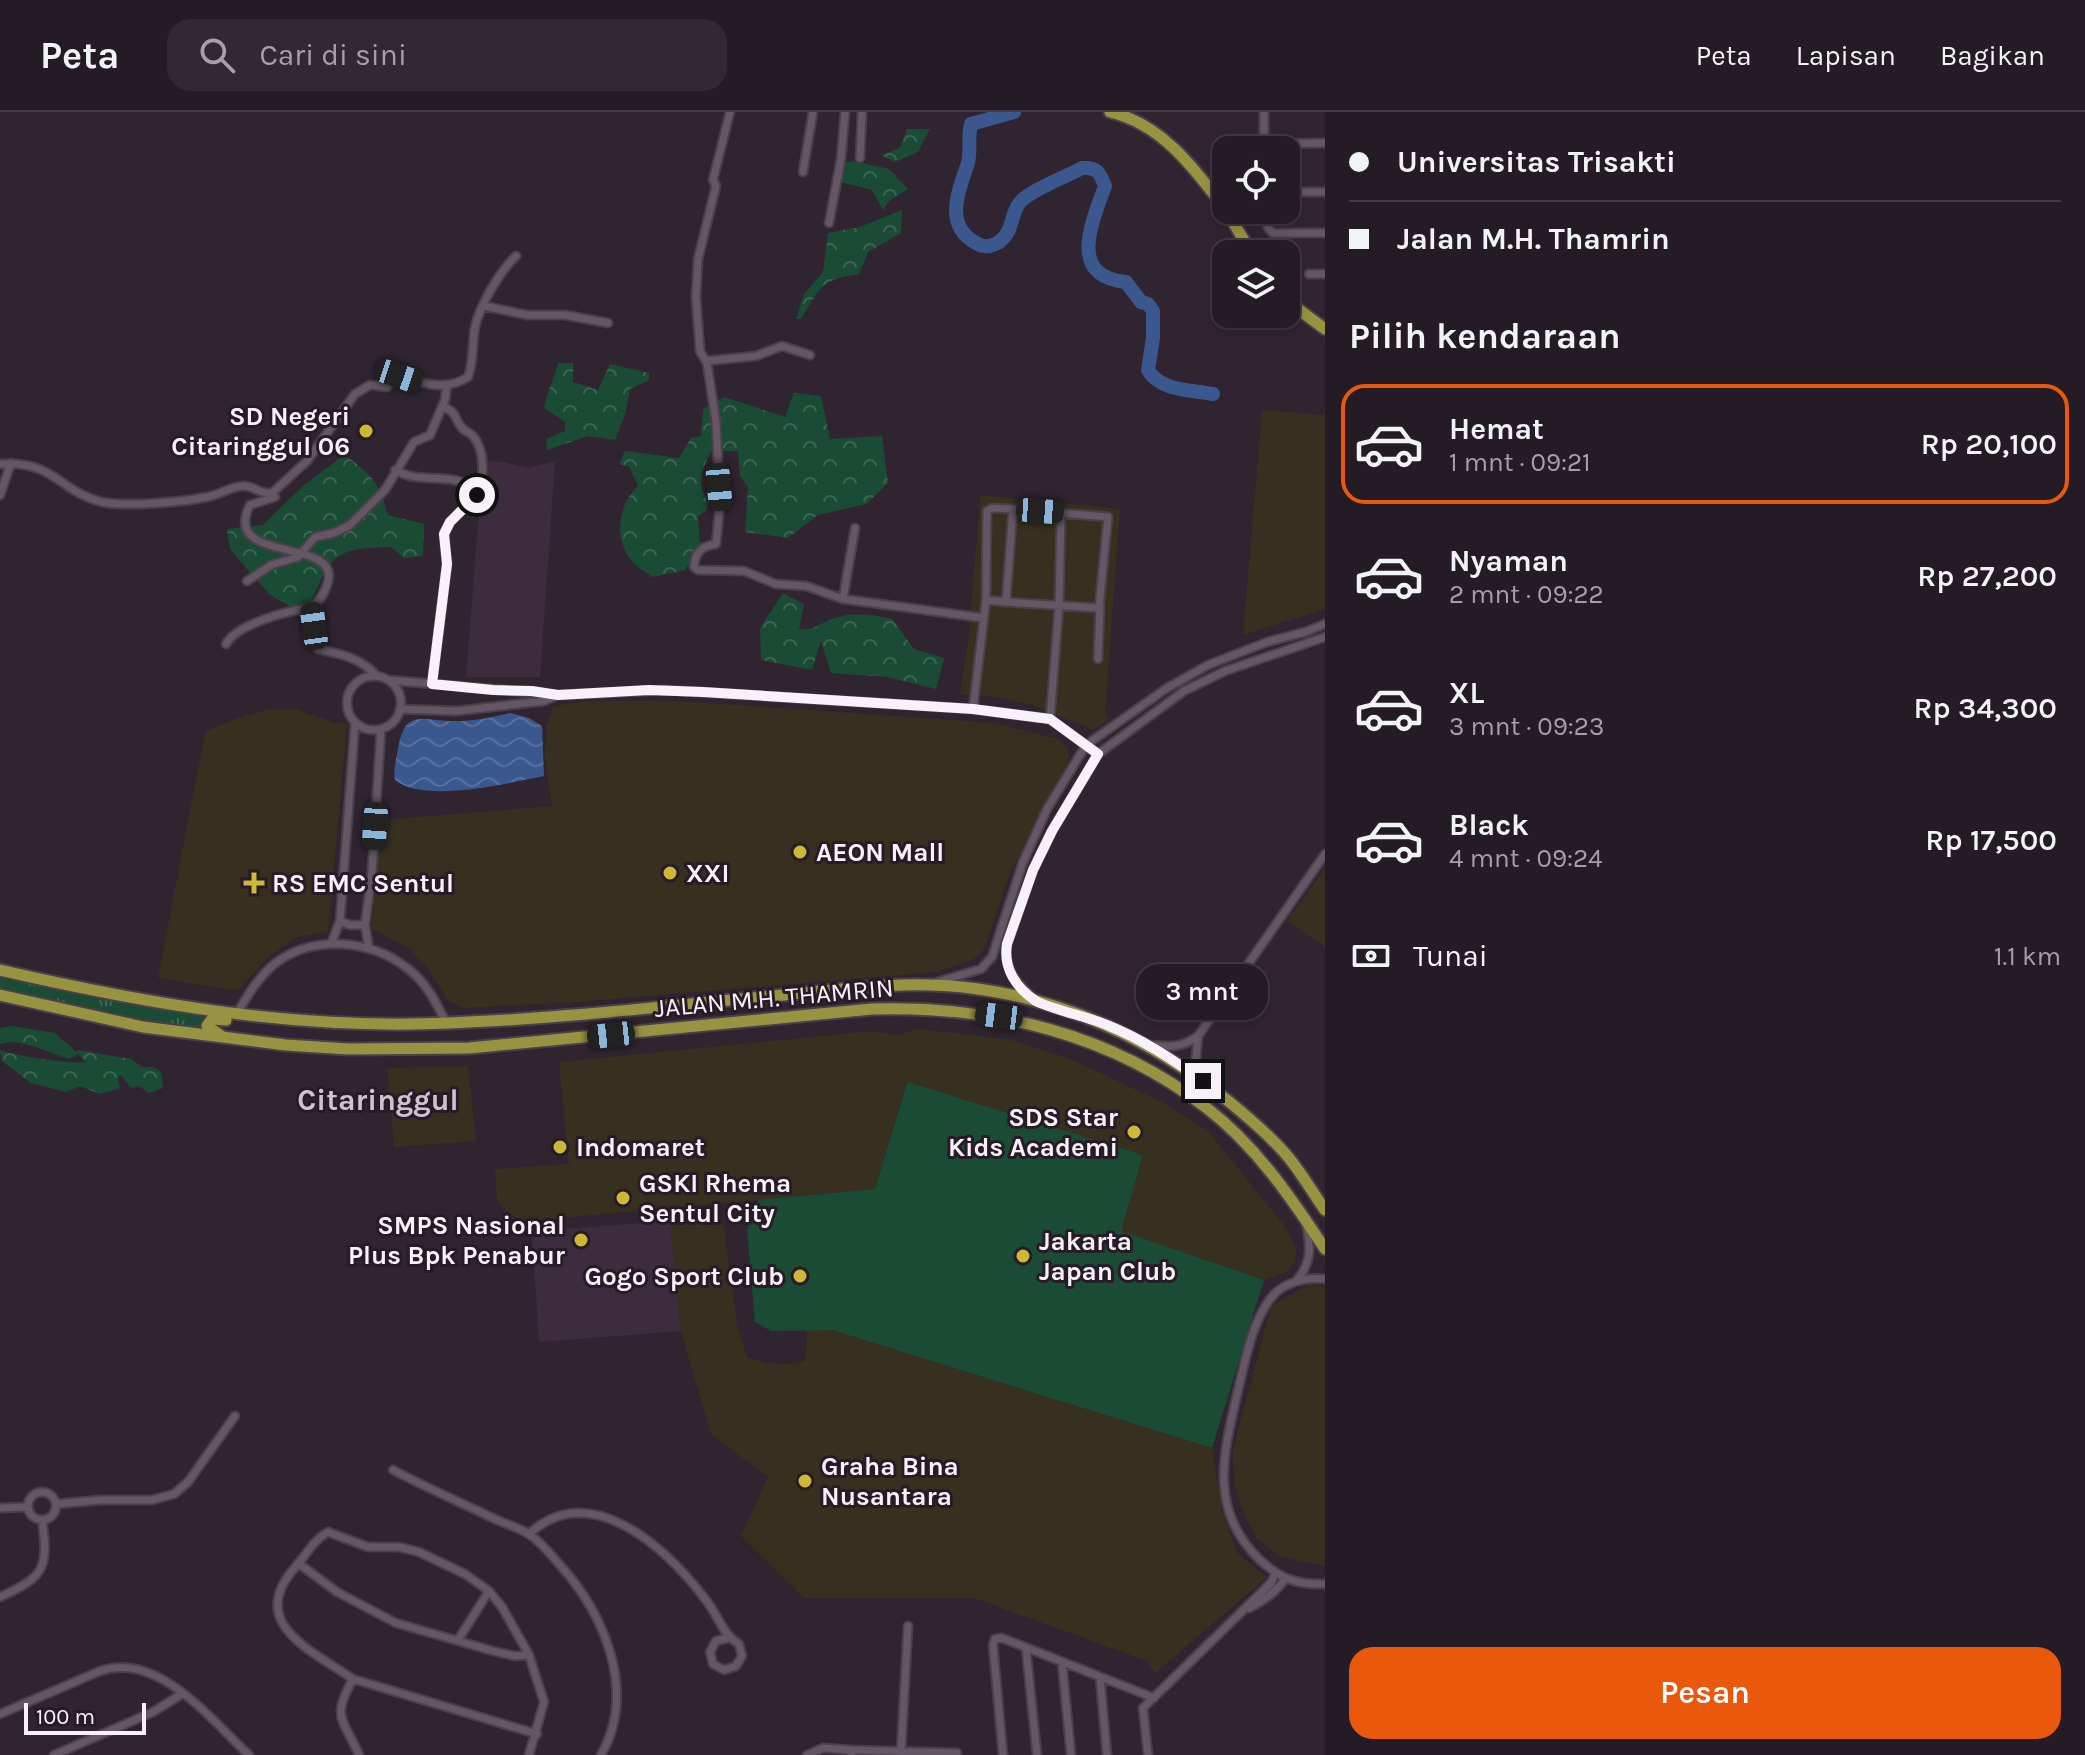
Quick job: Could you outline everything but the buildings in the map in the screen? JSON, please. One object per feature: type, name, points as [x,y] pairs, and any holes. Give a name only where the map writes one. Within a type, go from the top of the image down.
[{"type":"main road","points":[[1110,112],[1124,115],[1158,134],[1212,192]]},
{"type":"main road","points":[[1300,310],[1325,329]]},
{"type":"main road","name":"JALAN M.H. THAMRIN","points":[[0,970],[139,1000],[259,1018],[340,1023],[446,1023],[874,986],[927,985],[1002,993],[1037,1001],[1106,1025],[1150,1045],[1203,1081],[1250,1119],[1288,1157],[1325,1210]]},
{"type":"main road","points":[[976,989],[984,998],[983,1006],[977,1013]]},
{"type":"main road","points":[[999,1016],[995,1008],[1002,993]]},
{"type":"main road","name":"JALAN M.H. THAMRIN","points":[[0,995],[143,1027],[348,1049],[469,1048],[872,1009],[937,1008],[999,1016],[1031,1023],[1109,1051],[1176,1086],[1210,1111],[1251,1150],[1325,1249]]},
{"type":"main road","points":[[236,1039],[211,1030],[208,1022],[212,1019],[245,1021],[259,1018]]},
{"type":"main road","points":[[1210,1111],[1222,1096]]},
{"type":"street","points":[[730,112],[698,259],[700,351],[706,361],[716,422],[720,523],[716,544],[699,551],[694,567],[698,570],[744,571],[776,584],[806,586],[843,599],[984,618]]},
{"type":"street","points":[[803,172],[813,112]]},
{"type":"street","points":[[829,223],[841,159],[845,112]]},
{"type":"street","points":[[860,158],[862,112]]},
{"type":"street","points":[[1264,112],[1264,136]]},
{"type":"street","points":[[1300,145],[1325,143]]},
{"type":"street","points":[[1300,192],[1325,192]]},
{"type":"street","points":[[1268,224],[1273,233],[1325,233]]},
{"type":"street","points":[[226,644],[236,631],[296,610],[311,608],[325,591],[329,575],[322,562],[288,548],[261,544],[246,522],[250,505],[278,496],[363,387],[387,387],[397,375],[427,385],[447,385],[468,377],[475,325],[499,273],[516,256]]},
{"type":"street","points":[[1309,274],[1325,274]]},
{"type":"street","points":[[484,306],[527,315],[565,315],[608,323]]},
{"type":"street","points":[[706,361],[756,356],[782,346],[810,355]]},
{"type":"street","points":[[247,581],[271,565],[302,554],[315,537],[350,525],[385,490],[414,442],[430,435],[447,385]]},
{"type":"street","points":[[432,684],[447,564],[444,534],[450,522],[477,493],[483,477],[476,440],[464,431],[457,414],[442,406]]},
{"type":"street","points":[[0,495],[11,463]]},
{"type":"street","points":[[0,464],[29,463],[87,496],[106,503],[198,498],[243,486],[268,494],[286,483]]},
{"type":"street","points":[[395,470],[414,479],[452,480],[472,486],[477,493]]},
{"type":"street","points":[[973,709],[986,600],[987,511],[992,508],[1104,516],[1109,521],[1098,659]]},
{"type":"street","points":[[1006,602],[1013,509]]},
{"type":"street","points":[[1050,719],[1059,606],[1061,513]]},
{"type":"street","points":[[843,599],[855,528]]},
{"type":"street","points":[[986,600],[1095,609],[1100,606]]},
{"type":"street","points":[[311,608],[318,649],[367,664],[377,676],[388,680],[558,695],[658,690],[973,709],[1050,719],[1098,754]]},
{"type":"street","points":[[927,985],[970,974],[981,969],[992,957],[1018,875],[1047,809],[1086,745],[1167,688],[1208,665],[1325,624]]},
{"type":"street","points":[[1037,1001],[1013,980],[1005,957],[1007,944],[1033,870],[1098,754],[1165,703],[1196,685],[1225,671],[1325,637]]},
{"type":"street","points":[[331,944],[340,921],[355,723],[347,708],[349,692],[360,680],[377,676]]},
{"type":"street","points":[[355,723],[365,728],[381,729],[391,723],[400,709],[399,693],[388,680]]},
{"type":"street","points":[[400,709],[470,709],[544,701],[558,695]]},
{"type":"street","points":[[369,949],[365,925],[372,872],[381,729]]},
{"type":"street","points":[[1047,809],[1061,816]]},
{"type":"street","points":[[1150,1045],[1173,1047],[1198,1036],[1325,854]]},
{"type":"street","points":[[340,921],[365,925]]},
{"type":"street","points":[[236,1015],[253,987],[282,959],[308,948],[331,944],[369,949],[387,955],[408,968],[432,994],[446,1023]]},
{"type":"street","points":[[1198,1036],[1196,1059],[1203,1081]]},
{"type":"street","points":[[1296,1281],[1306,1269],[1310,1256],[1306,1220]]},
{"type":"street","points":[[1325,1279],[1296,1281],[1271,1298],[1254,1331],[1232,1410],[1223,1467],[1226,1501],[1244,1545],[1275,1574],[1285,1579],[1325,1584]]},
{"type":"street","points":[[56,1504],[152,1500],[174,1494],[188,1482],[235,1416]]},
{"type":"street","points":[[393,1470],[529,1534],[579,1587],[602,1630],[615,1676],[617,1704],[612,1728],[601,1755]]},
{"type":"street","points":[[38,1492],[50,1494],[56,1504],[53,1515],[42,1520],[34,1518],[28,1507],[29,1499],[38,1492]]},
{"type":"street","points":[[0,1508],[28,1507]]},
{"type":"street","points":[[529,1534],[544,1520],[572,1511],[588,1513],[642,1536],[666,1555],[694,1585],[709,1603],[728,1638],[739,1644],[742,1656],[736,1666],[724,1670],[713,1664],[710,1652],[716,1641],[728,1638]]},
{"type":"street","points":[[0,1597],[26,1585],[39,1573],[44,1559],[42,1520]]},
{"type":"street","points":[[529,1755],[537,1734],[544,1702],[529,1655],[502,1607],[489,1591],[465,1574],[419,1552],[399,1547],[368,1547],[328,1532],[289,1572],[277,1594],[279,1620],[298,1642],[353,1679],[537,1734]]},
{"type":"street","points":[[298,1563],[337,1592],[396,1623],[515,1656],[529,1655]]},
{"type":"street","points":[[1148,1755],[1143,1708],[1271,1583],[1275,1574]]},
{"type":"street","points":[[1243,1611],[1263,1602],[1285,1579]]},
{"type":"street","points":[[458,1640],[489,1591]]},
{"type":"street","points":[[901,1752],[908,1626]]},
{"type":"street","points":[[1003,1755],[993,1645],[995,1639],[1002,1638],[1154,1698]]},
{"type":"street","points":[[1026,1648],[1037,1755]]},
{"type":"street","points":[[1062,1662],[1071,1755]]},
{"type":"street","points":[[0,1714],[115,1666],[153,1672],[249,1755]]},
{"type":"street","points":[[1100,1677],[1107,1755]]},
{"type":"street","points":[[353,1679],[341,1700],[341,1720],[359,1755],[366,1755]]},
{"type":"street","points":[[54,1755],[153,1712],[182,1694]]},
{"type":"street","points":[[807,1755],[823,1748],[851,1753],[957,1753]]},
{"type":"shaded area","points":[[1262,410],[1325,415],[1325,609],[1243,635]]},
{"type":"shaded area","points":[[483,461],[528,468],[555,461],[540,677],[466,677]]},
{"type":"shaded area","points":[[980,495],[1120,509],[1105,712],[1109,720],[1093,730],[1032,705],[990,696],[960,694],[969,634]]},
{"type":"shaded area","points":[[588,701],[678,701],[994,723],[1058,739],[1068,749],[1069,758],[1010,873],[985,948],[974,959],[936,972],[577,1002],[462,1008],[448,1000],[425,965],[410,949],[372,929],[381,820],[552,806],[545,759],[546,728],[553,706]]},
{"type":"shaded area","name":"RS EMC Sentul","points":[[269,709],[294,709],[336,723],[347,723],[328,932],[297,937],[269,956],[237,991],[158,978],[205,732],[234,719]]},
{"type":"shaded area","points":[[1325,868],[1325,947],[1287,921]]},
{"type":"shaded area","points":[[920,1029],[1011,1040],[1068,1058],[1162,1102],[1208,1131],[1288,1230],[1296,1249],[1295,1261],[1288,1272],[1264,1280],[1120,1231],[1143,1156],[906,1083],[875,1189],[527,1221],[504,1209],[497,1198],[495,1169],[569,1164],[559,1062],[873,1031],[895,1035]]},
{"type":"shaded area","points":[[468,1066],[476,1141],[394,1147],[387,1068]]},
{"type":"shaded area","points":[[711,1218],[724,1226],[737,1325],[747,1357],[766,1363],[795,1364],[806,1360],[807,1330],[832,1330],[1212,1448],[1222,1511],[1237,1553],[1267,1577],[1155,1673],[1147,1661],[974,1598],[804,1598],[741,1536],[768,1477],[711,1434],[681,1331],[670,1221]]},
{"type":"shaded area","points":[[670,1221],[681,1331],[539,1342],[532,1231]]},
{"type":"shaded area","points":[[1310,1284],[1325,1289],[1325,1566],[1281,1557],[1257,1539],[1242,1510],[1234,1481],[1233,1450],[1271,1306]]},
{"type":"green space","points":[[907,129],[930,129],[918,152],[895,162],[881,155],[900,148]]},
{"type":"green space","points":[[853,161],[889,169],[908,189],[889,201],[883,210],[872,190],[841,182],[844,163]]},
{"type":"green space","points":[[902,210],[901,233],[868,252],[859,274],[836,279],[823,286],[801,319],[796,319],[804,294],[823,272],[828,233],[860,227]]},
{"type":"green space","points":[[558,363],[573,363],[573,382],[598,390],[610,364],[649,373],[649,380],[630,389],[615,440],[588,436],[547,450],[546,439],[565,431],[565,422],[544,408]]},
{"type":"green space","points":[[794,393],[821,396],[830,439],[882,436],[888,483],[866,504],[818,515],[788,538],[745,532],[748,487],[740,476],[738,451],[712,451],[701,483],[709,502],[707,510],[698,516],[700,545],[685,570],[652,577],[634,563],[626,552],[620,532],[622,512],[638,486],[630,467],[619,464],[625,451],[679,458],[691,438],[701,436],[703,409],[724,397],[785,417]]},
{"type":"green space","points":[[344,455],[373,480],[388,515],[424,524],[423,556],[404,558],[391,547],[347,552],[331,564],[310,604],[295,609],[270,595],[230,549],[227,529],[263,525],[304,485]]},
{"type":"green space","points":[[783,593],[804,604],[799,629],[809,629],[850,615],[892,619],[914,649],[944,658],[936,689],[887,677],[831,673],[821,641],[812,670],[761,660],[760,628]]},
{"type":"green space","points":[[0,975],[127,1003],[205,1016],[201,1025],[205,1030],[84,1010],[0,991]]},
{"type":"green space","points":[[11,1026],[56,1033],[76,1052],[131,1059],[142,1067],[154,1067],[161,1072],[163,1088],[149,1093],[139,1086],[131,1088],[121,1075],[118,1077],[120,1088],[100,1094],[80,1086],[66,1092],[31,1083],[2,1061],[0,1050],[43,1059],[86,1062],[78,1054],[69,1059],[26,1044],[0,1044],[0,1028]]},
{"type":"green space","name":"Jakarta Japan Club","points":[[907,1082],[1143,1155],[1121,1231],[1264,1280],[1212,1448],[832,1330],[771,1331],[755,1322],[747,1230],[758,1200],[875,1189]]},
{"type":"water","points":[[510,713],[529,718],[542,726],[544,776],[489,787],[446,791],[408,787],[395,780],[401,736],[410,722],[423,719],[467,721]]},
{"type":"waterway","points":[[1014,112],[971,124],[968,161],[956,208],[960,227],[966,236],[979,245],[999,242],[1007,234],[1022,200],[1082,168],[1095,170],[1105,186],[1090,231],[1090,259],[1096,270],[1108,278],[1126,282],[1141,302],[1148,304],[1153,311],[1148,370],[1168,386],[1213,394]]},
{"type":"place","name":"SD Negeri Citaringgul 06","points":[[366,431]]},
{"type":"place","name":"AEON Mall","points":[[800,852]]},
{"type":"place","name":"XXI","points":[[670,873]]},
{"type":"place","name":"RS EMC Sentul","points":[[254,883]]},
{"type":"place","name":"SDS Star Kids Academi","points":[[1134,1132]]},
{"type":"place","name":"Indomaret","points":[[560,1147]]},
{"type":"place","name":"GSKI Rhema Sentul City","points":[[623,1198]]},
{"type":"place","name":"SMPS Nasional Plus Bpk Penabur","points":[[581,1240]]},
{"type":"place","name":"Jakarta Japan Club","points":[[1023,1256]]},
{"type":"place","name":"Gogo Sport Club","points":[[800,1276]]},
{"type":"place","name":"Graha Bina Nusantara","points":[[805,1481]]},
{"type":"district","name":"Citaringgul","points":[[378,1100]]},
{"type":"route","points":[[477,495],[450,522],[444,534],[447,564],[432,684],[558,695],[649,690],[973,709],[1050,719],[1098,754],[1052,831],[1033,870],[1007,944],[1007,967],[1013,980],[1037,1001],[1106,1025],[1150,1045],[1203,1081]]}]
